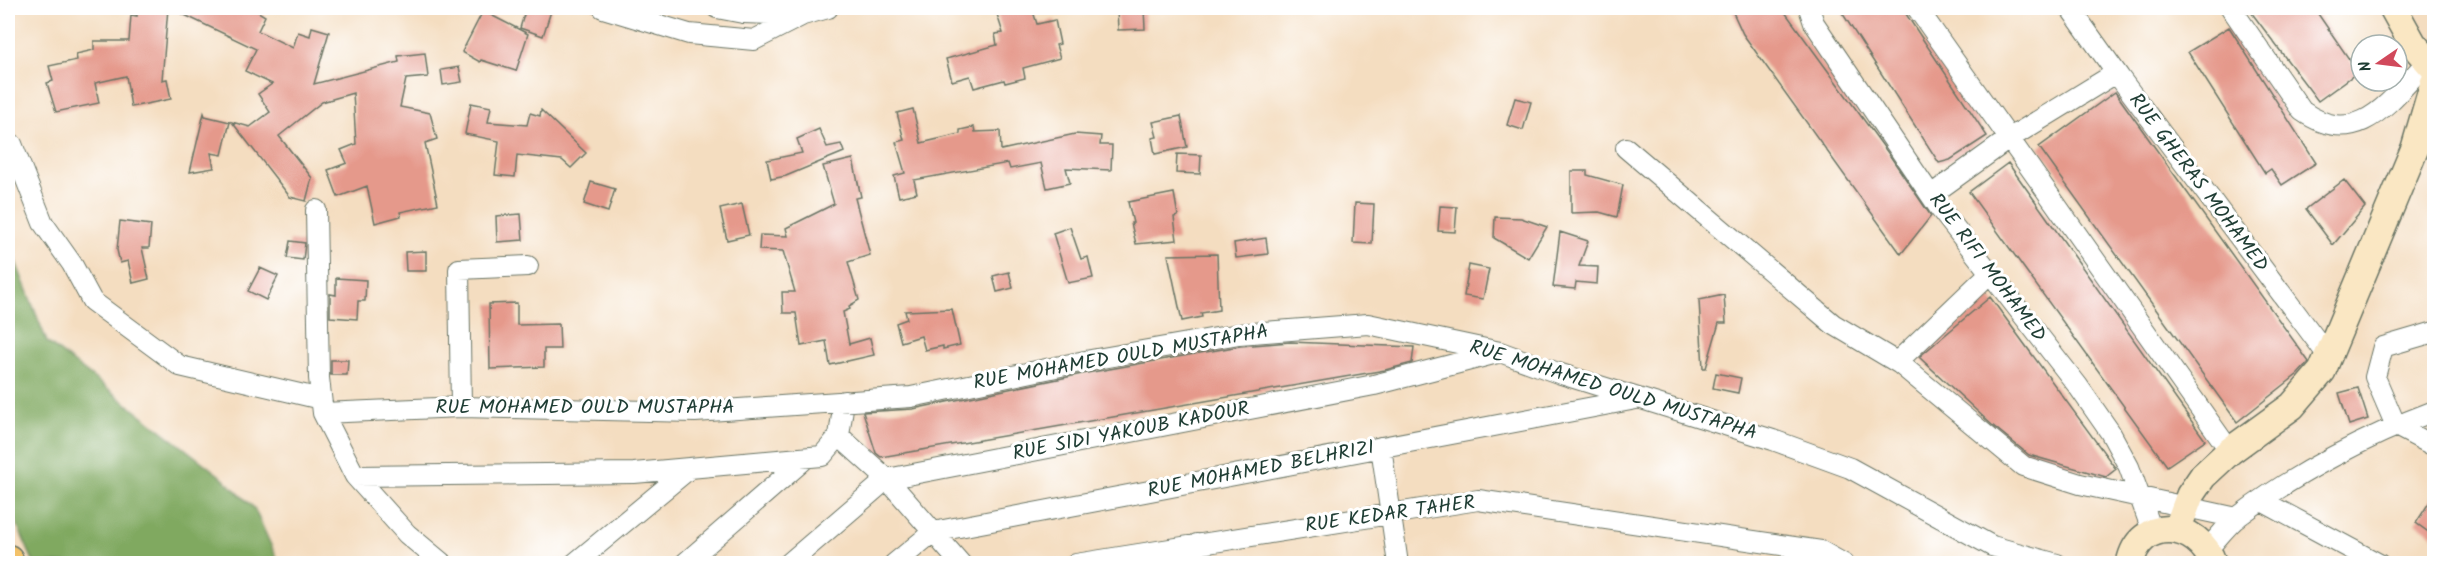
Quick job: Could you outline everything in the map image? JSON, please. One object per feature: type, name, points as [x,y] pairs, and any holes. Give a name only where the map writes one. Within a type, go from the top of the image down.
[{"type":"street","points":[[603,8],[689,34],[754,40],[803,15],[828,8]]},
{"type":"street","points":[[717,8],[743,12],[803,15]]},
{"type":"street","name":"RUE RIFI MOHAMED","points":[[1809,8],[1814,23],[1931,195],[2078,386],[2110,432],[2129,467],[2140,495],[2172,523]]},
{"type":"street","points":[[1917,8],[2230,451]]},
{"type":"street","name":"RUE GHERAS MOHAMED","points":[[2070,8],[2329,357]]},
{"type":"street","points":[[2231,8],[2302,111],[2317,122],[2335,127],[2354,125],[2371,118],[2433,81]]},
{"type":"street","points":[[2130,564],[2138,544],[2172,523],[2203,476],[2230,451],[2292,406],[2313,384],[2329,357],[2415,148],[2433,81],[2413,44],[2390,9]]},
{"type":"street","points":[[1931,195],[2010,138],[2116,73]]},
{"type":"street","name":"RUE MOHAMED OULD MUSTAPHA","points":[[12,144],[43,223],[72,264],[92,301],[180,366],[322,406],[695,412],[911,397],[1085,361],[1239,334],[1368,324],[1500,352],[1773,440],[1850,468],[1992,546],[2057,564]]},
{"type":"street","points":[[1626,148],[1833,324],[1897,362],[2023,466],[2080,483],[2140,495],[2172,523],[2203,544],[2210,557],[2237,518],[2262,501],[2313,468],[2396,426],[2434,411]]},
{"type":"street","points":[[316,210],[319,378],[322,406],[355,476],[406,534],[443,564]]},
{"type":"street","points":[[461,407],[459,269],[528,266]]},
{"type":"street","points":[[1897,362],[1990,273]]},
{"type":"street","points":[[2434,332],[2383,347],[2374,377],[2396,426],[2434,446]]},
{"type":"street","name":"RUE SIDI YAKOUB KADOUR","points":[[788,564],[887,479],[1374,385],[1500,352]]},
{"type":"street","name":"RUE MOHAMED BELHRIZI","points":[[894,564],[933,532],[1639,398]]},
{"type":"street","points":[[355,476],[634,473],[822,456],[839,436],[844,402]]},
{"type":"street","points":[[839,436],[887,479],[962,564]]},
{"type":"street","points":[[1381,447],[1398,564]]},
{"type":"street","points":[[684,564],[806,458]]},
{"type":"street","points":[[574,564],[690,468]]},
{"type":"street","name":"RUE KEDAR TAHER","points":[[1076,564],[1198,554],[1389,514],[1478,500],[1820,557],[1844,564]]},
{"type":"street","points":[[2262,501],[2379,564]]},
{"type":"street","points":[[2172,523],[2237,518]]},
{"type":"green space","points":[[8,242],[47,342],[219,475],[254,508],[279,563],[34,563],[8,504]]},
{"type":"building","points":[[137,8],[168,8],[162,80],[167,79],[171,99],[131,107],[126,76],[95,83],[99,103],[56,112],[47,83],[53,81],[49,66],[77,60],[76,54],[94,50],[94,41],[129,41],[131,15],[137,16]]},
{"type":"building","points":[[170,8],[252,8],[265,16],[258,31],[293,48],[298,32],[310,36],[312,27],[329,32],[314,84],[399,62],[398,56],[425,53],[428,77],[406,79],[400,107],[430,113],[437,139],[425,143],[438,204],[400,212],[401,216],[375,223],[367,186],[338,197],[328,170],[347,163],[341,150],[356,144],[353,93],[322,102],[279,136],[312,178],[306,201],[290,197],[232,122],[250,127],[270,112],[258,94],[272,84],[245,71],[256,49]]},
{"type":"building","points":[[526,8],[552,8],[543,36],[520,28]]},
{"type":"building","points":[[995,8],[1032,8],[1037,24],[1055,20],[1060,44],[1056,45],[1060,58],[1023,68],[1025,78],[1005,83],[1004,80],[974,88],[970,76],[952,81],[946,59],[997,45],[995,34],[1003,33]]},
{"type":"building","points":[[1117,8],[1144,8],[1145,29],[1118,30]]},
{"type":"building","points":[[1731,8],[1782,8],[1888,153],[1931,216],[1901,254],[1743,34]]},
{"type":"building","points":[[1839,8],[1902,8],[1987,136],[1950,160],[1939,163]]},
{"type":"building","points":[[2248,8],[2314,8],[2349,59],[2349,79],[2318,101]]},
{"type":"building","points":[[483,11],[528,34],[516,71],[481,60],[480,62],[462,52]]},
{"type":"building","points":[[2229,27],[2316,163],[2282,185],[2271,169],[2265,173],[2188,52]]},
{"type":"building","points":[[459,67],[462,82],[443,85],[441,70]]},
{"type":"building","points":[[2115,92],[2309,362],[2298,374],[2237,422],[2039,147]]},
{"type":"building","points":[[1515,98],[1531,102],[1523,130],[1507,125]]},
{"type":"building","points":[[471,103],[491,107],[488,122],[527,125],[530,113],[540,116],[541,110],[586,153],[571,168],[562,160],[517,155],[515,177],[495,175],[499,141],[465,134]]},
{"type":"building","points":[[913,109],[921,143],[960,134],[960,130],[974,127],[975,132],[1000,131],[1001,150],[1075,134],[1101,136],[1100,145],[1112,145],[1111,170],[1066,168],[1070,183],[1047,188],[1041,163],[1010,169],[1008,163],[914,180],[917,193],[899,197],[894,176],[905,173],[896,142],[904,140],[897,113]]},
{"type":"building","points":[[204,113],[205,116],[230,122],[222,155],[211,153],[214,168],[190,172]]},
{"type":"building","points":[[1181,116],[1187,147],[1155,154],[1152,138],[1157,137],[1153,122]]},
{"type":"building","points":[[819,129],[827,147],[841,144],[844,152],[786,176],[771,179],[767,160],[802,153],[797,139]]},
{"type":"building","points":[[1177,154],[1201,155],[1200,174],[1176,173]]},
{"type":"building","points":[[853,159],[861,197],[855,198],[870,255],[848,262],[859,300],[843,312],[849,344],[870,338],[874,355],[830,365],[826,341],[801,346],[796,313],[783,313],[782,292],[795,292],[783,251],[759,250],[760,235],[788,236],[786,228],[834,204],[823,166]]},
{"type":"building","points":[[2008,163],[2205,440],[2167,466],[1969,192]]},
{"type":"building","points":[[1571,171],[1587,171],[1587,175],[1623,185],[1617,217],[1599,212],[1571,213]]},
{"type":"building","points":[[2344,180],[2365,207],[2333,245],[2306,209]]},
{"type":"building","points":[[591,182],[615,189],[608,212],[584,204]]},
{"type":"building","points":[[1174,193],[1178,216],[1174,217],[1177,240],[1136,244],[1128,202]]},
{"type":"building","points":[[1355,203],[1374,204],[1372,244],[1353,243]]},
{"type":"building","points":[[742,204],[749,235],[727,240],[720,209]]},
{"type":"building","points":[[1440,206],[1457,207],[1455,232],[1438,231]]},
{"type":"building","points":[[521,214],[523,240],[497,242],[496,216]]},
{"type":"building","points":[[1495,217],[1521,218],[1547,227],[1528,258],[1494,238]]},
{"type":"building","points":[[120,221],[151,225],[149,248],[142,248],[149,279],[133,283],[128,261],[120,263],[117,250]]},
{"type":"building","points":[[1070,227],[1081,259],[1088,257],[1093,278],[1068,283],[1053,233]]},
{"type":"building","points":[[1560,232],[1588,241],[1579,266],[1598,267],[1597,284],[1576,282],[1575,289],[1553,287]]},
{"type":"building","points":[[1266,238],[1268,254],[1236,258],[1234,243]]},
{"type":"building","points":[[290,241],[305,243],[303,260],[287,258]]},
{"type":"building","points":[[426,251],[426,271],[406,271],[405,252]]},
{"type":"building","points":[[1217,254],[1219,310],[1201,313],[1202,317],[1182,321],[1168,255]]},
{"type":"building","points":[[1469,265],[1489,269],[1483,299],[1464,296]]},
{"type":"building","points":[[260,268],[278,276],[266,300],[248,291]]},
{"type":"building","points":[[1009,272],[1013,288],[997,292],[993,276]]},
{"type":"building","points":[[336,278],[366,280],[365,301],[358,301],[357,319],[330,317],[330,294],[336,295]]},
{"type":"building","points":[[1724,295],[1726,323],[1719,323],[1706,368],[1703,368],[1699,300]]},
{"type":"building","points":[[1990,297],[2116,469],[2106,477],[2029,455],[1992,425],[1919,357]]},
{"type":"building","points":[[517,303],[517,325],[559,324],[560,349],[544,349],[544,367],[490,369],[489,304]]},
{"type":"building","points":[[952,309],[960,345],[925,350],[921,336],[901,342],[896,323],[907,319],[905,311]]},
{"type":"building","points":[[1290,342],[1414,347],[1412,363],[1385,370],[881,457],[876,453],[863,412],[913,409],[1087,373],[1240,346]]},
{"type":"building","points":[[331,360],[348,360],[347,375],[331,375]]},
{"type":"building","points":[[1716,373],[1741,378],[1738,393],[1713,388]]},
{"type":"building","points":[[2358,388],[2368,419],[2349,425],[2339,393]]},
{"type":"building","points":[[2434,495],[2434,536],[2416,523]]}]
